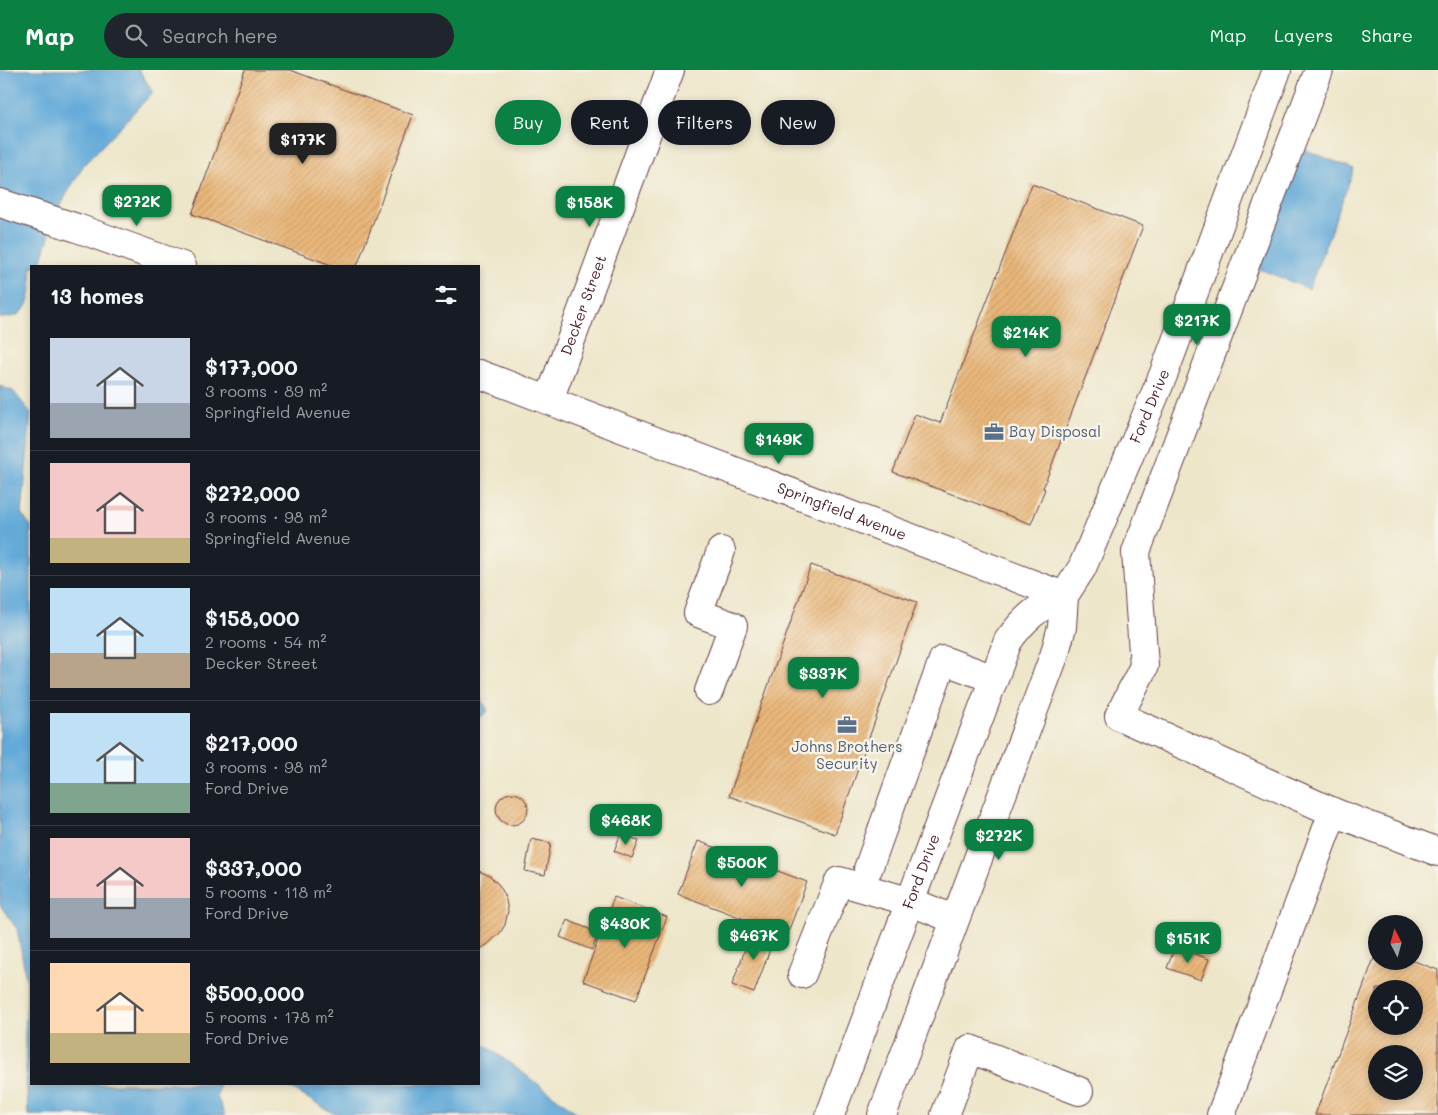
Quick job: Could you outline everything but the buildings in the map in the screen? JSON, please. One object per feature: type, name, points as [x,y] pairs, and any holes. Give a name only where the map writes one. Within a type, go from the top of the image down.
[{"type":"street","name":"Decker Street","points":[[549,400],[670,70]]},
{"type":"street","name":"Ford Drive","points":[[882,1115],[1054,656],[1062,627],[1064,596],[1082,568],[1164,373],[1277,70]]},
{"type":"street","points":[[1319,70],[1136,552],[1144,666],[1119,716],[1333,812],[1438,852]]},
{"type":"street","points":[[0,203],[77,228],[179,265]]},
{"type":"street","name":"Springfield Avenue","points":[[480,374],[1064,596]]},
{"type":"street","points":[[709,691],[733,626],[698,612],[721,551]]},
{"type":"street","name":"Ford Drive","points":[[830,1115],[1008,641],[1018,626],[1035,610],[1064,596]]},
{"type":"street","points":[[868,869],[943,660],[994,679]]},
{"type":"street","points":[[1221,1115],[1333,812]]},
{"type":"street","points":[[802,974],[839,882],[911,902],[954,919]]},
{"type":"street","points":[[946,1115],[970,1049],[1079,1091]]},
{"type":"water","points":[[0,70],[139,70],[153,92],[83,166],[57,211],[40,265],[30,265],[30,294],[25,309],[11,317],[0,318]]},
{"type":"water","points":[[1296,146],[1354,169],[1309,289],[1252,266]]},
{"type":"water","points":[[0,386],[13,391],[30,412],[22,515],[30,525],[30,1085],[220,1085],[217,1097],[225,1115],[28,1115],[25,1039],[27,983],[17,929],[0,905]]},
{"type":"water","points":[[480,696],[488,711],[480,717]]},
{"type":"water","points":[[480,1044],[488,1047],[580,1115],[344,1115],[333,1113],[285,1085],[480,1085]]},
{"type":"place","name":"Bay Disposal","points":[[994,432]]},
{"type":"place","name":"Johns Brothers Security","points":[[847,725]]}]
